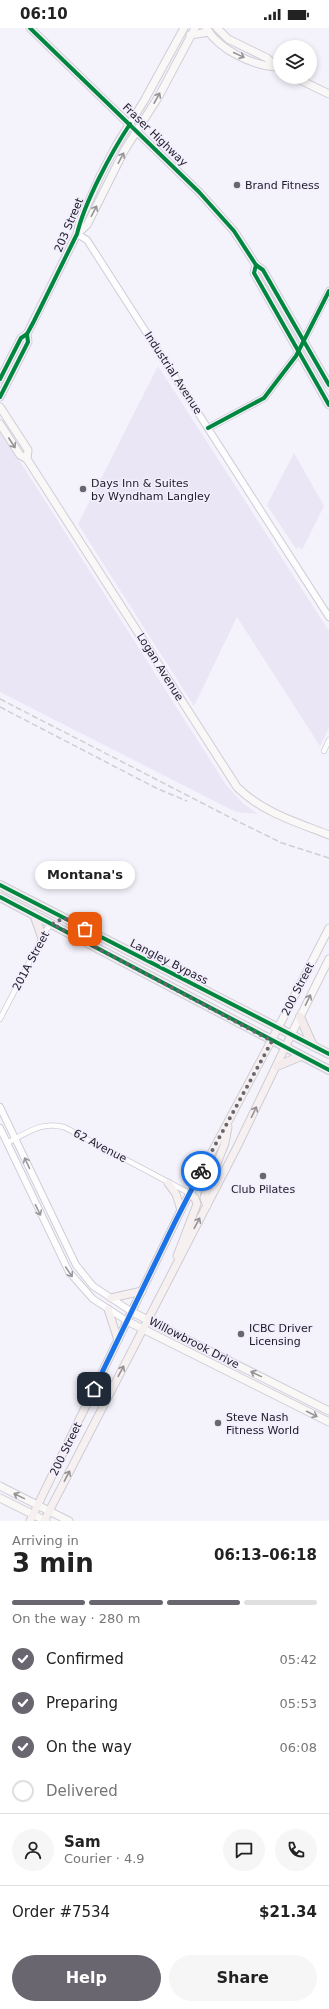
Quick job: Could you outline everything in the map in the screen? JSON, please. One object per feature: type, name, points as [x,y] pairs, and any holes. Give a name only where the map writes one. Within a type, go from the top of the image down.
[{"type":"highway","name":"Langley Bypass","points":[[0,885],[291,1036],[329,1054]]},
{"type":"highway","name":"Langley Bypass","points":[[0,897],[329,1070]]},
{"type":"highway","points":[[34,914],[42,937]]},
{"type":"highway","points":[[52,924],[64,918]]},
{"type":"highway","points":[[300,1018],[314,1047]]},
{"type":"highway","points":[[276,1066],[301,1056]]},
{"type":"main road","name":"Fraser Highway","points":[[30,28],[130,124],[223,217],[256,265],[263,270],[329,385]]},
{"type":"main road","name":"203 Street","points":[[0,397],[28,342],[27,334],[77,234],[80,221],[102,174],[184,28]]},
{"type":"main road","points":[[217,28],[228,39],[267,58],[273,64]]},
{"type":"main road","points":[[192,31],[208,30],[230,51],[263,66],[273,68]]},
{"type":"main road","name":"203 Street","points":[[77,234],[87,224],[124,151],[159,96],[192,31]]},
{"type":"main road","points":[[308,84],[329,94]]},
{"type":"main road","name":"Fraser Highway","points":[[256,265],[254,273],[329,406]]},
{"type":"main road","name":"203 Street","points":[[0,379],[20,338],[27,334]]},
{"type":"main road","name":"Logan Avenue","points":[[0,407],[28,450],[28,458],[237,787],[256,804],[329,835]]},
{"type":"main road","name":"Logan Avenue","points":[[0,424],[20,455],[28,458]]},
{"type":"main road","name":"200 Street","points":[[32,1518],[181,1210],[272,1041],[329,928]]},
{"type":"main road","name":"200 Street","points":[[45,1521],[170,1275],[207,1206],[329,959]]},
{"type":"main road","points":[[207,1206],[204,1198],[205,1194],[225,1143],[230,1119]]},
{"type":"main road","points":[[168,1183],[176,1194],[181,1210]]},
{"type":"main road","points":[[170,1275],[181,1242],[197,1204],[195,1198],[190,1193]]},
{"type":"main road","points":[[110,1298],[142,1290]]},
{"type":"main road","points":[[108,1309],[118,1340]]},
{"type":"main road","name":"Willowbrook Drive","points":[[132,1312],[329,1411]]},
{"type":"main road","name":"Willowbrook Drive","points":[[127,1321],[329,1422]]},
{"type":"main road","points":[[0,1486],[69,1521]]},
{"type":"main road","points":[[0,1498],[32,1518],[45,1521]]},
{"type":"street","name":"Industrial Avenue","points":[[77,234],[87,240],[329,617]]},
{"type":"street","points":[[208,428],[264,398],[298,351],[329,291]]},
{"type":"street","points":[[324,751],[329,740]]},
{"type":"street","name":"201A Street","points":[[0,1020],[42,937],[52,924]]},
{"type":"street","name":"Willowbrook Drive","points":[[0,1107],[74,1261],[93,1286],[132,1312]]},
{"type":"street","name":"62 Avenue","points":[[7,1143],[50,1124],[64,1128],[190,1193]]},
{"type":"street","name":"Willowbrook Drive","points":[[0,1128],[63,1264],[86,1293],[127,1321]]},
{"type":"shaded area","points":[[158,366],[329,631],[329,728],[320,746],[237,617],[194,706],[78,524]]},
{"type":"shaded area","points":[[0,430],[226,785],[244,804],[258,814],[236,812],[0,692]]},
{"type":"shaded area","points":[[294,453],[324,506],[302,550],[300,547],[296,549],[267,505]]},
{"type":"railway","points":[[0,699],[282,843],[329,858]]},
{"type":"railway","points":[[0,707],[158,789],[187,801]]},
{"type":"cycle path","points":[[30,28],[199,192],[234,231],[256,265],[263,270],[329,385]]},
{"type":"cycle path","points":[[0,379],[21,338],[27,334],[34,321],[77,234],[92,192],[130,124]]},
{"type":"cycle path","points":[[256,265],[254,273],[329,405]]},
{"type":"cycle path","points":[[208,428],[264,398],[296,356],[329,291]]},
{"type":"cycle path","points":[[0,397],[28,342],[27,334]]},
{"type":"cycle path","points":[[0,885],[329,1054]]},
{"type":"cycle path","points":[[0,897],[329,1070]]},
{"type":"way so far","points":[[85,929],[64,918],[52,924],[272,1041],[201,1171]]},
{"type":"place","name":"Brand Fitness","points":[[237,185]]},
{"type":"place","name":"Days Inn & Suites by Wyndham Langley","points":[[83,489]]},
{"type":"place","name":"Montana's","points":[[85,929]]},
{"type":"place","name":"Club Pilates","points":[[263,1176]]},
{"type":"place","name":"ICBC Driver Licensing","points":[[241,1334]]},
{"type":"place","name":"Steve Nash Fitness World","points":[[218,1423]]},
{"type":"route","points":[[94,1389],[201,1171]]}]
